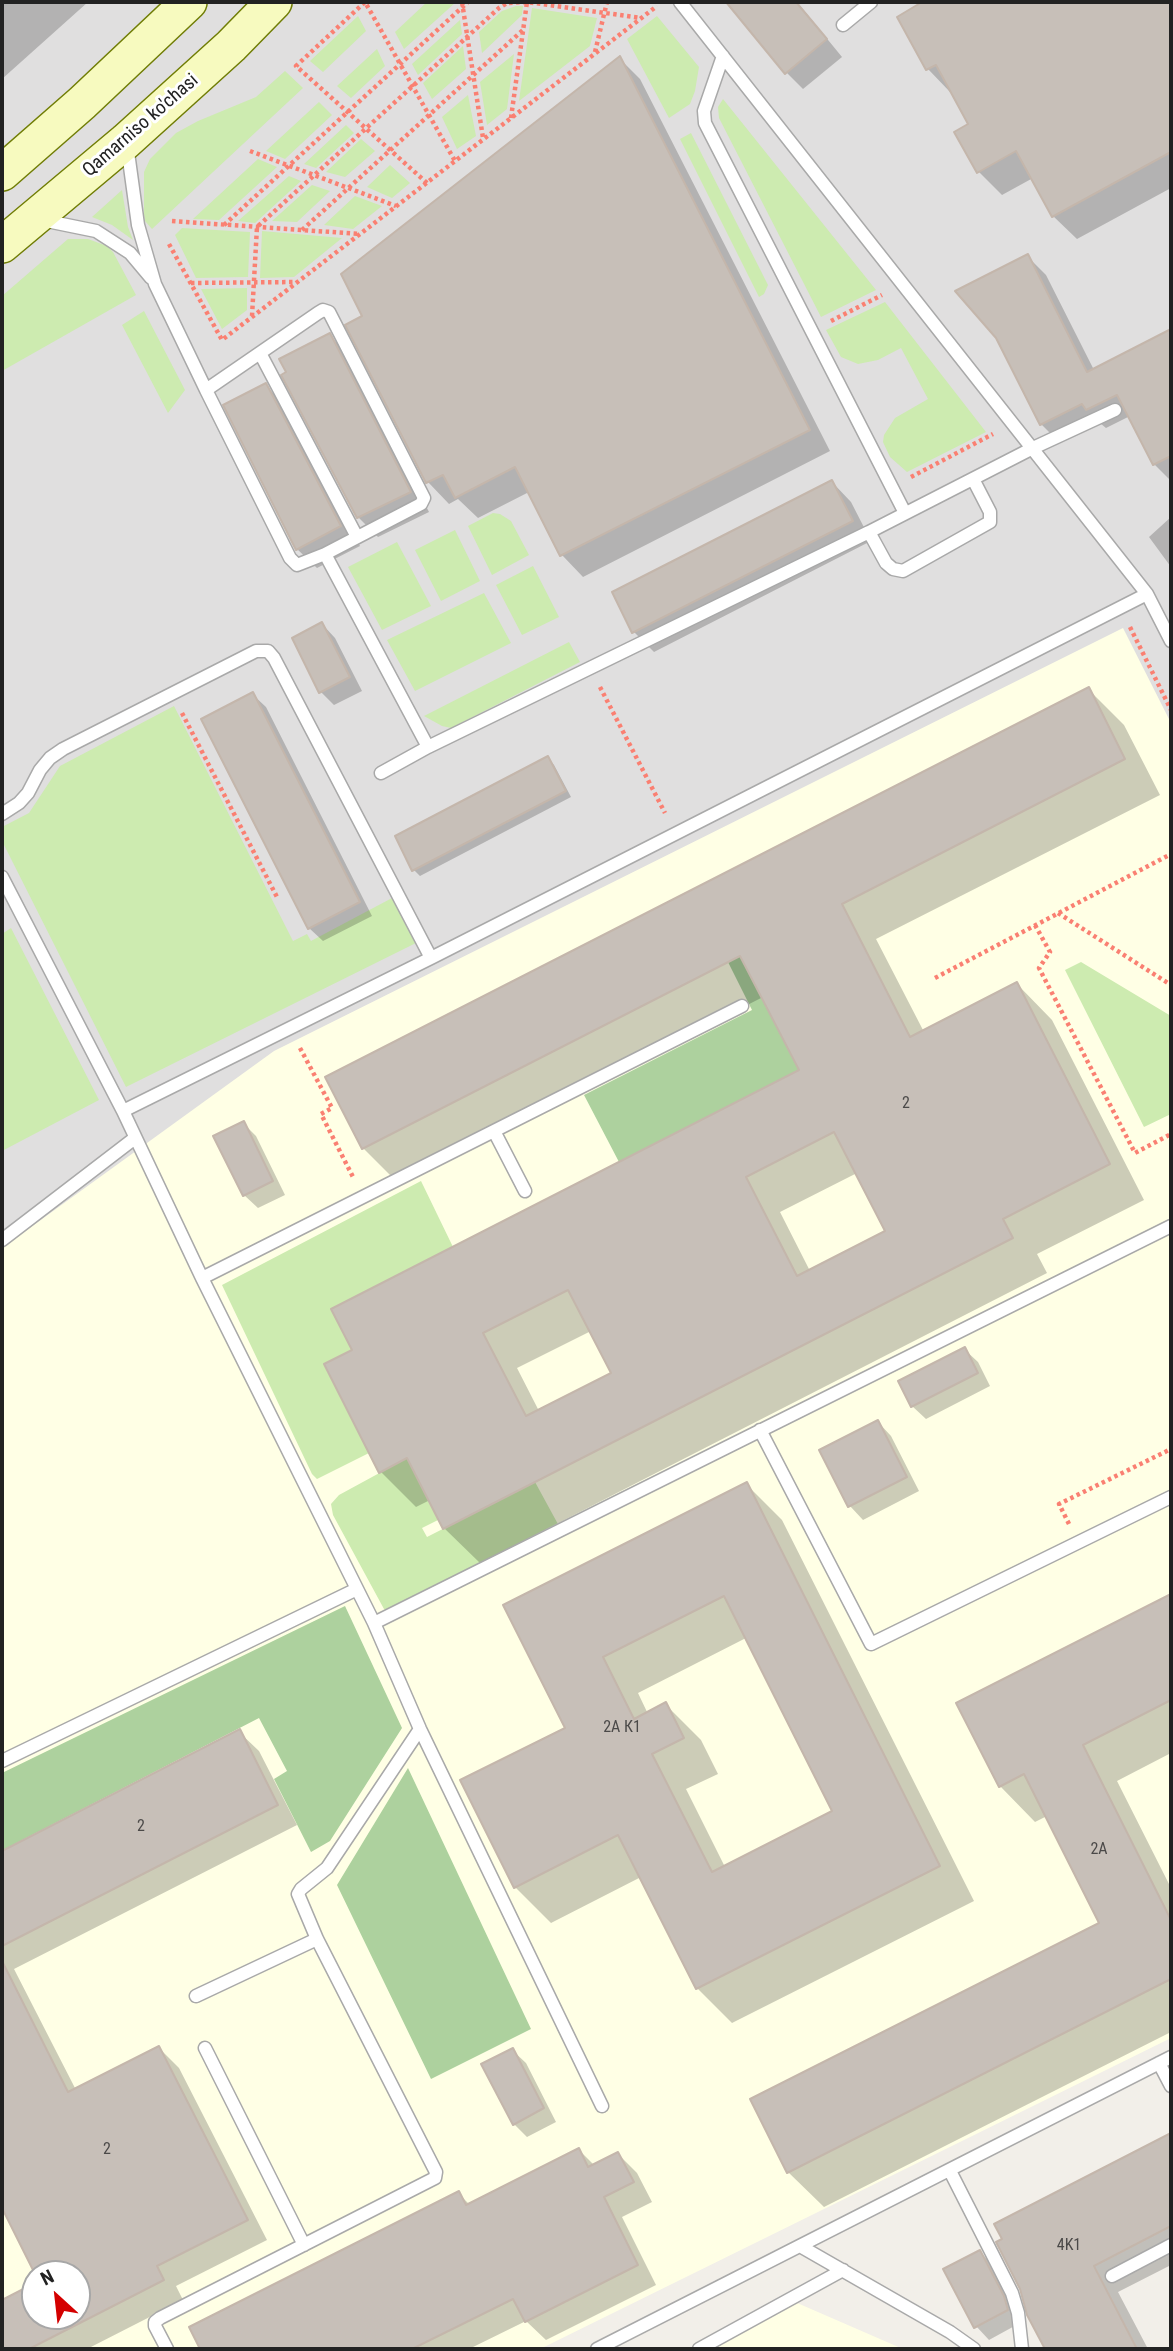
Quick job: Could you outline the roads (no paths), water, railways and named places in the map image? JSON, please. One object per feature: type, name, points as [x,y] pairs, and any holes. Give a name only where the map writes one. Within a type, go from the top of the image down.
[{"type":"main road","points":[[2,173],[82,103],[189,2]]},
{"type":"main road","name":"Qamarniso ko'chasi","points":[[2,245],[126,141],[231,46],[275,2]]},
{"type":"lane","points":[[680,2],[1147,594],[1171,641]]},
{"type":"lane","points":[[842,25],[871,2]]},
{"type":"lane","points":[[723,56],[704,111],[705,123],[905,513]]},
{"type":"lane","points":[[126,141],[138,225],[155,284],[206,390],[290,558],[297,565],[303,564],[421,504],[425,498],[332,316],[323,310],[206,390]]},
{"type":"lane","points":[[33,219],[96,232],[130,253],[155,284]]},
{"type":"lane","points":[[260,353],[357,537]]},
{"type":"lane","points":[[381,773],[428,747],[1115,410]]},
{"type":"lane","points":[[869,532],[886,563],[893,569],[903,571],[990,522],[990,512],[973,479]]},
{"type":"lane","points":[[325,554],[428,747]]},
{"type":"lane","points":[[123,1111],[431,958],[1147,594]]},
{"type":"lane","points":[[2,814],[19,803],[28,793],[40,770],[50,758],[63,749],[256,651],[268,651],[431,958]]},
{"type":"lane","points":[[2,877],[123,1111],[202,1278],[374,1623],[421,1729],[602,2106]]},
{"type":"lane","points":[[202,1278],[742,1006]]},
{"type":"lane","points":[[494,1131],[525,1191]]},
{"type":"lane","points":[[2,1240],[135,1138]]},
{"type":"lane","points":[[374,1623],[1171,1226]]},
{"type":"lane","points":[[760,1430],[871,1644],[1171,1497]]},
{"type":"lane","points":[[2,1761],[357,1589]]},
{"type":"lane","points":[[167,2349],[155,2326],[155,2322],[160,2318],[435,2178],[436,2172],[317,1939],[298,1894],[301,1888],[327,1868],[421,1729]]},
{"type":"lane","points":[[196,1996],[317,1939]]},
{"type":"lane","points":[[205,2048],[304,2245]]},
{"type":"lane","points":[[597,2349],[1165,2060],[1171,2086]]},
{"type":"lane","points":[[950,2171],[1012,2294],[1018,2313],[1022,2349]]},
{"type":"lane","points":[[1112,2276],[1171,2245]]},
{"type":"lane","points":[[800,2246],[950,2332],[974,2349]]},
{"type":"lane","points":[[699,2349],[843,2270]]}]
